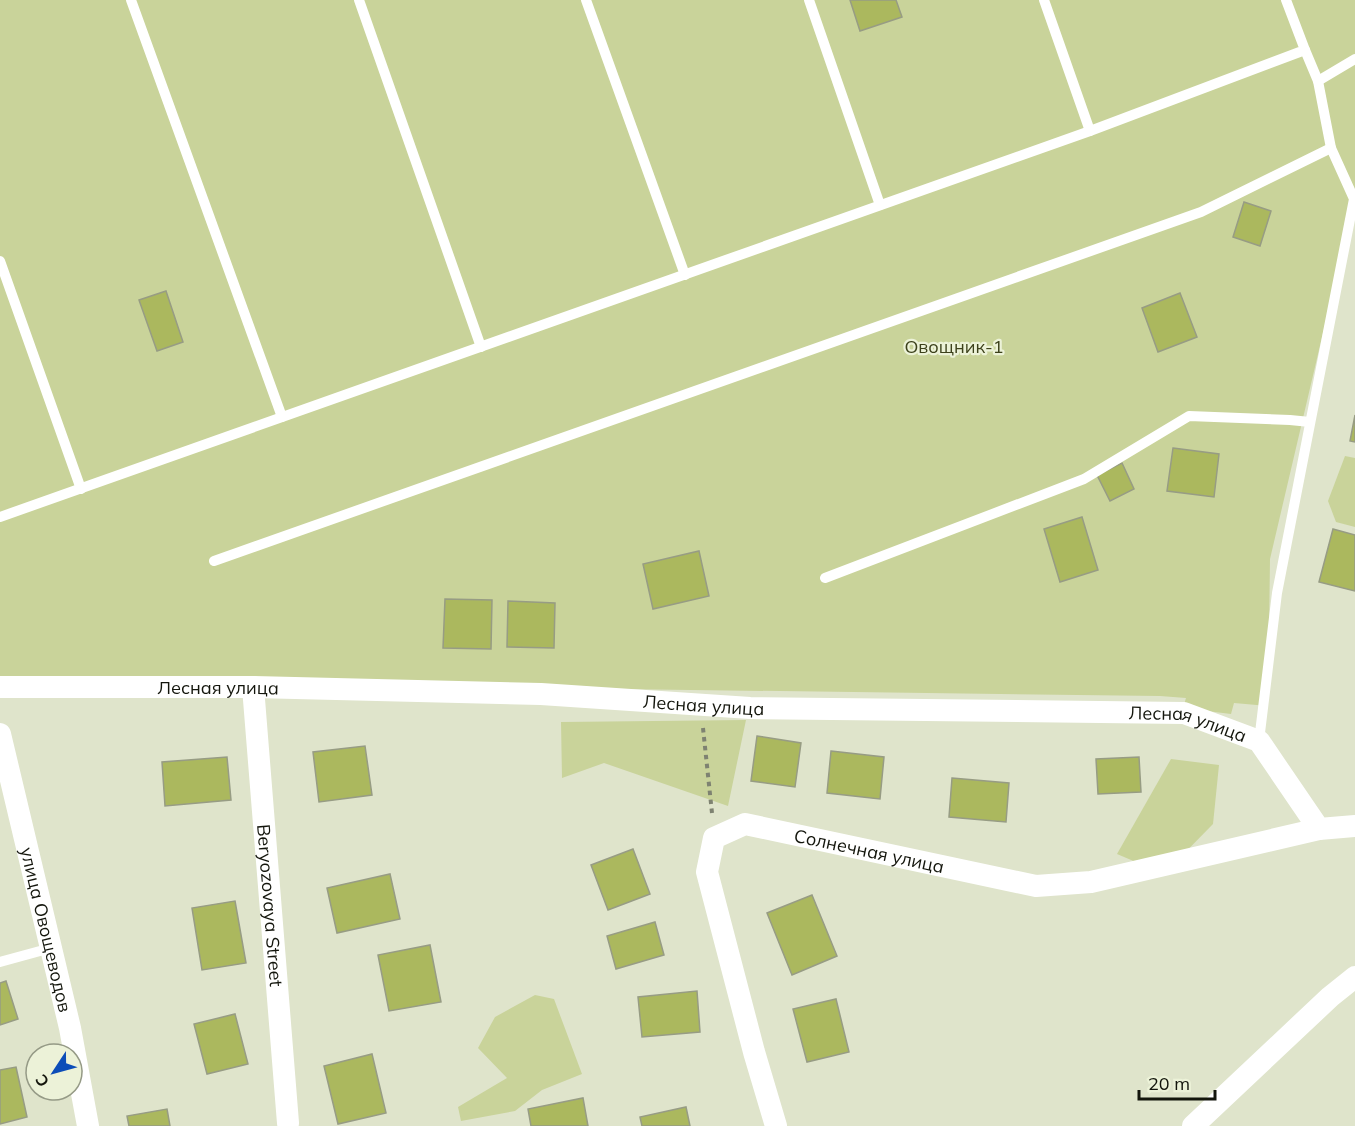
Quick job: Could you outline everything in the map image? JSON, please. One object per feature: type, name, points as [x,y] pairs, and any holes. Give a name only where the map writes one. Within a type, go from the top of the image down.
[{"type":"street","name":"Лесная улица","points":[[0,687],[254,687],[541,694],[750,708],[1184,713],[1259,741],[1319,830]]},
{"type":"street","name":"Beryozovaya Street","points":[[254,687],[288,1123]]},
{"type":"street","name":"улица Овощеводов","points":[[0,734],[70,1028],[88,1126]]},
{"type":"street","name":"Солнечная улица","points":[[714,838],[745,824],[1036,886],[1091,882],[1319,830]]},
{"type":"street","points":[[1319,830],[1355,826]]},
{"type":"street","points":[[714,838],[707,872],[754,1052],[776,1126]]},
{"type":"street","points":[[1192,1126],[1330,997],[1355,977]]},
{"type":"lane","points":[[130,0],[282,417]]},
{"type":"lane","points":[[359,0],[481,347]]},
{"type":"lane","points":[[586,0],[685,275]]},
{"type":"lane","points":[[809,0],[880,205]]},
{"type":"lane","points":[[1044,0],[1090,131]]},
{"type":"lane","points":[[1259,741],[1277,593],[1355,199],[1331,148],[1317,81],[1286,0]]},
{"type":"lane","points":[[0,517],[1090,131],[1305,50]]},
{"type":"lane","points":[[1317,81],[1355,59]]},
{"type":"lane","points":[[214,561],[1201,212],[1331,148]]},
{"type":"lane","points":[[0,261],[81,489]]},
{"type":"lane","points":[[825,578],[1084,478],[1189,416],[1310,422]]},
{"type":"lane","points":[[0,962],[51,948]]},
{"type":"path","points":[[700,705],[714,838]]},
{"type":"green space","name":"Овощник-1","points":[[0,0],[1355,0],[1355,216],[1348,226],[1270,559],[1268,706],[1234,703],[1231,714],[1183,708],[1186,698],[1160,696],[0,681]]},
{"type":"green space","points":[[1345,456],[1355,458],[1355,527],[1336,522],[1328,501]]},
{"type":"green space","points":[[746,720],[728,806],[604,763],[562,778],[561,722]]},
{"type":"green space","points":[[1171,759],[1219,765],[1213,824],[1164,874],[1117,854]]},
{"type":"green space","points":[[535,995],[554,999],[582,1074],[542,1090],[515,1111],[461,1121],[458,1107],[507,1078],[478,1048],[495,1017]]},
{"type":"building","points":[[850,0],[896,0],[902,17],[860,31]]},
{"type":"building","points":[[1244,202],[1271,211],[1260,246],[1233,237]]},
{"type":"building","points":[[166,291],[183,342],[157,351],[139,300]]},
{"type":"building","points":[[1180,293],[1197,337],[1158,352],[1142,308]]},
{"type":"building","points":[[1355,415],[1355,442],[1350,441]]},
{"type":"building","points":[[1173,448],[1219,454],[1214,497],[1167,491]]},
{"type":"building","points":[[1122,463],[1134,489],[1110,501],[1097,475]]},
{"type":"building","points":[[1082,517],[1098,570],[1060,582],[1044,529]]},
{"type":"building","points":[[1333,529],[1355,535],[1355,591],[1319,582]]},
{"type":"building","points":[[699,551],[709,596],[653,609],[643,564]]},
{"type":"building","points":[[445,599],[492,600],[491,649],[443,648]]},
{"type":"building","points":[[508,601],[555,603],[554,648],[507,647]]},
{"type":"building","points":[[757,736],[801,743],[795,787],[751,781]]},
{"type":"building","points":[[365,746],[372,795],[319,802],[313,752]]},
{"type":"building","points":[[831,751],[884,757],[880,799],[827,793]]},
{"type":"building","points":[[227,757],[231,800],[165,806],[162,762]]},
{"type":"building","points":[[1139,757],[1141,792],[1098,794],[1096,759]]},
{"type":"building","points":[[952,778],[1009,783],[1006,822],[949,817]]},
{"type":"building","points":[[633,849],[650,894],[608,910],[591,865]]},
{"type":"building","points":[[390,874],[400,919],[337,933],[327,888]]},
{"type":"building","points":[[812,895],[837,956],[792,975],[767,913]]},
{"type":"building","points":[[235,901],[246,963],[202,970],[192,908]]},
{"type":"building","points":[[655,922],[664,955],[616,969],[607,936]]},
{"type":"building","points":[[430,945],[441,1002],[389,1011],[378,955]]},
{"type":"building","points":[[6,981],[18,1019],[0,1025],[0,983]]},
{"type":"building","points":[[697,991],[700,1032],[642,1037],[638,997]]},
{"type":"building","points":[[836,999],[849,1052],[807,1062],[793,1009]]},
{"type":"building","points":[[235,1014],[248,1064],[207,1074],[194,1024]]},
{"type":"building","points":[[372,1054],[386,1113],[338,1124],[324,1066]]},
{"type":"building","points":[[16,1067],[27,1117],[0,1124],[0,1070]]},
{"type":"building","points":[[583,1098],[588,1126],[531,1126],[528,1109]]},
{"type":"building","points":[[686,1107],[690,1126],[642,1126],[640,1117]]},
{"type":"building","points":[[167,1109],[170,1126],[129,1126],[127,1116]]}]
